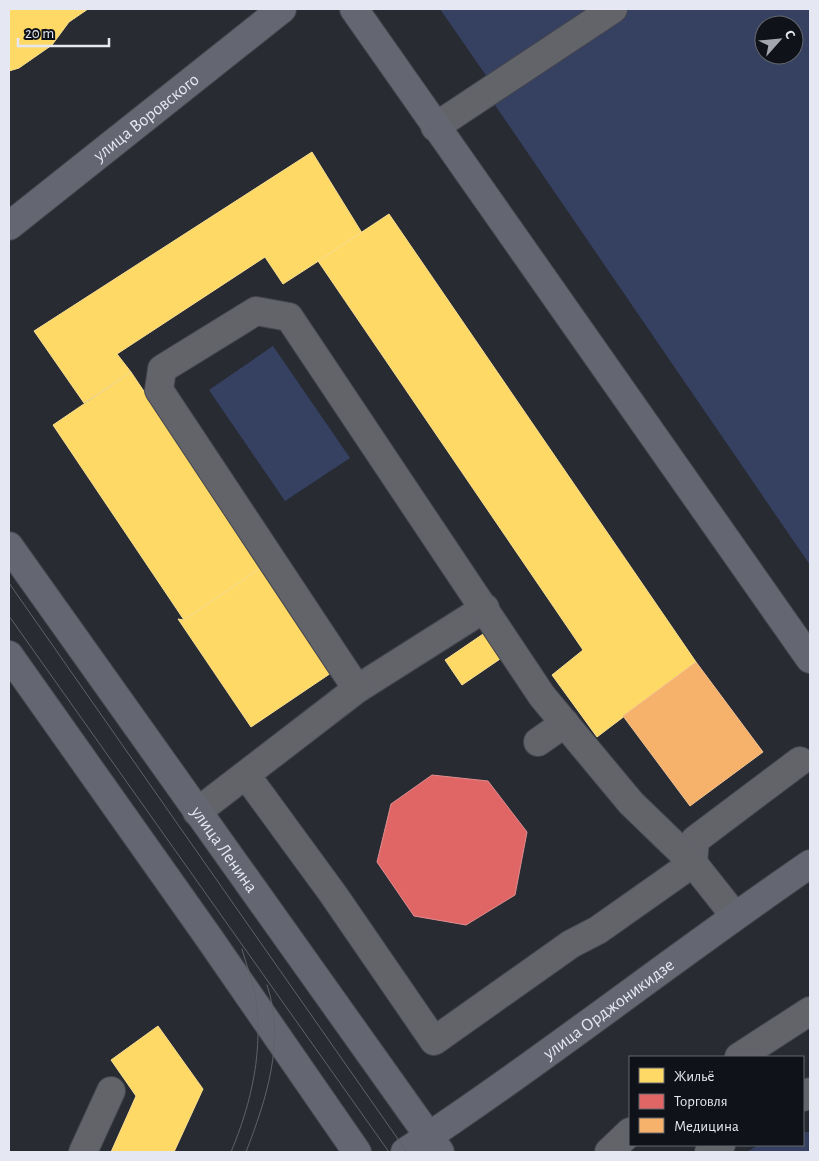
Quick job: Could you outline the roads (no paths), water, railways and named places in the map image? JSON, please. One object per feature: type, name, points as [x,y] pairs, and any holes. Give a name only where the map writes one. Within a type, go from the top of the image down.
[{"type":"main road","name":"улица Воровского","points":[[9,226],[282,9]]},
{"type":"main road","points":[[354,9],[810,659]]},
{"type":"main road","name":"улица Ленина","points":[[9,546],[435,1144]]},
{"type":"main road","points":[[9,655],[207,935],[357,1152]]},
{"type":"main road","name":"улица Орджоникидзе","points":[[405,1152],[435,1144],[735,916],[810,864]]},
{"type":"lane","points":[[435,127],[613,9]]},
{"type":"lane","points":[[357,689],[159,390],[162,369],[256,311],[289,317],[542,696],[631,803],[693,863],[735,916]]},
{"type":"lane","points":[[197,812],[357,689],[485,608]]},
{"type":"lane","points":[[538,742],[565,723]]},
{"type":"lane","points":[[246,775],[334,894],[434,1041],[571,944],[598,930],[693,863],[695,840],[800,761]]},
{"type":"lane","points":[[741,1056],[810,1010]]},
{"type":"lane","points":[[83,1152],[111,1091]]},
{"type":"lane","points":[[608,1152],[629,1133]]},
{"type":"tram line","points":[[9,583],[407,1152]]},
{"type":"tram line","points":[[9,616],[389,1152]]},
{"type":"tram line","points":[[231,1152],[245,1114],[257,1055],[258,1034],[255,994],[242,949]]},
{"type":"tram line","points":[[246,1152],[266,1091],[274,1049],[275,1027],[267,985]]}]
